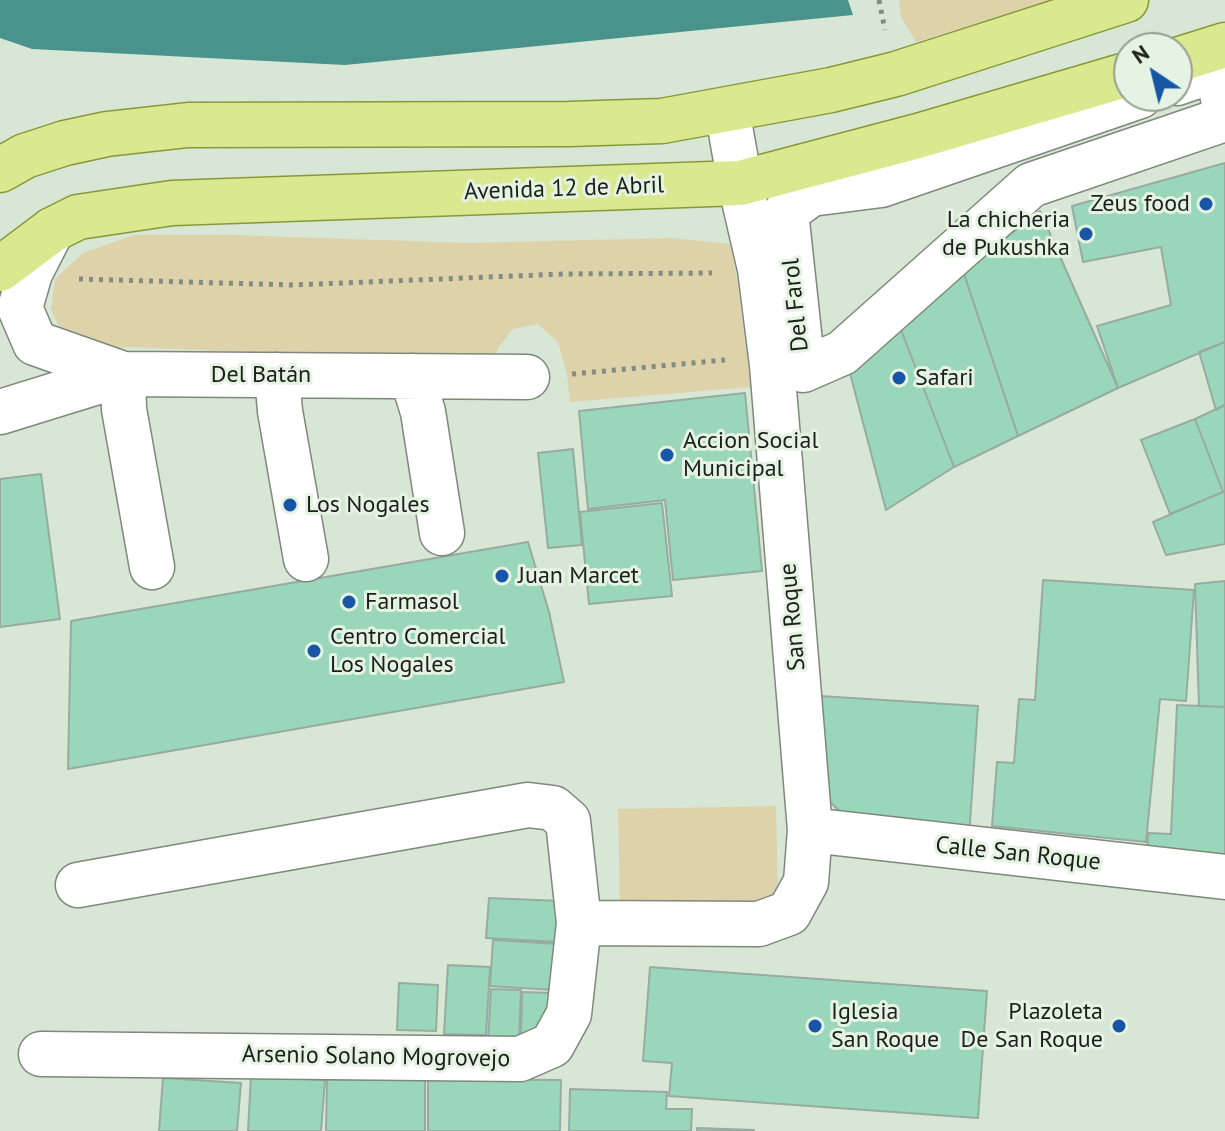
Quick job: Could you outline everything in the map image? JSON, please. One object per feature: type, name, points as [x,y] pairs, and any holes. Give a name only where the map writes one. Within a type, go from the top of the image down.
[{"type":"main road","points":[[0,170],[25,156],[65,143],[107,134],[188,125],[662,121],[831,90],[896,74],[1126,0]]},
{"type":"main road","points":[[1193,55],[1225,45]]},
{"type":"main road","name":"Avenida 12 de Abril","points":[[15,271],[52,230],[78,217],[172,203],[740,183],[918,136],[1113,79]]},
{"type":"street","points":[[1193,78],[1218,69],[1225,111]]},
{"type":"street","name":"Del Farol","points":[[1113,105],[881,185],[811,194],[786,212],[803,370],[842,353],[1031,185],[1225,119]]},
{"type":"street","name":"San Roque","points":[[579,923],[759,924],[789,913],[806,882],[810,830],[772,365],[760,269],[727,110]]},
{"type":"street","points":[[15,271],[20,308],[35,343],[123,374],[124,409],[152,567]]},
{"type":"street","name":"Del Batán","points":[[0,412],[123,374],[527,377]]},
{"type":"street","points":[[277,375],[280,411],[306,559]]},
{"type":"street","points":[[412,376],[423,412],[442,533]]},
{"type":"street","name":"Arsenio Solano Mogrovejo","points":[[41,1054],[520,1059],[552,1045],[569,1014],[579,923],[568,821],[553,808],[528,805],[78,885]]},
{"type":"street","name":"Calle San Roque","points":[[810,830],[1225,877]]},
{"type":"path","points":[[879,0],[885,32]]},
{"type":"path","points":[[15,271],[55,279],[293,285],[563,274],[736,273],[760,269]]},
{"type":"path","points":[[527,377],[748,358],[772,365]]},
{"type":"shaded area","points":[[899,0],[1052,0],[916,42],[901,17]]},
{"type":"shaded area","points":[[134,235],[468,243],[672,238],[730,244],[751,387],[570,402],[567,374],[558,342],[538,324],[513,329],[498,348],[493,363],[129,347],[103,349],[63,335],[51,310],[55,279],[83,253]]},
{"type":"shaded area","points":[[776,806],[778,900],[620,903],[618,809]]},
{"type":"water","points":[[0,0],[848,0],[853,15],[345,65],[32,49],[0,38]]},
{"type":"building","points":[[1225,163],[1225,342],[1118,388],[1097,326],[1171,305],[1161,247],[1083,262],[1072,206]]},
{"type":"building","points":[[1040,211],[1118,388],[1018,436],[963,271]]},
{"type":"building","points":[[963,271],[1018,436],[954,467],[898,322]]},
{"type":"building","points":[[898,322],[954,467],[886,510],[846,358]]},
{"type":"building","points":[[1225,342],[1225,405],[1216,410],[1199,352]]},
{"type":"building","name":"Accion Social Municipal","points":[[745,393],[762,571],[673,580],[665,500],[588,509],[579,411]]},
{"type":"building","points":[[1225,405],[1225,491],[1223,492],[1195,419]]},
{"type":"building","points":[[1195,419],[1223,492],[1170,514],[1141,440]]},
{"type":"building","points":[[573,449],[582,545],[548,548],[538,453]]},
{"type":"building","points":[[41,474],[60,619],[0,627],[0,479]]},
{"type":"building","points":[[1225,491],[1225,544],[1166,555],[1153,522]]},
{"type":"building","points":[[662,503],[672,596],[589,604],[580,512]]},
{"type":"building","name":"Centro Comercial Los Nogales","points":[[528,542],[549,612],[564,682],[68,769],[71,621]]},
{"type":"building","points":[[1043,580],[1194,590],[1186,701],[1160,699],[1146,842],[992,826],[997,762],[1014,763],[1019,699],[1035,700]]},
{"type":"building","points":[[1225,581],[1225,707],[1199,706],[1195,584]]},
{"type":"building","points":[[820,696],[978,706],[969,837],[857,828],[825,797]]},
{"type":"building","points":[[1177,705],[1225,707],[1225,868],[1147,866],[1148,833],[1171,834]]},
{"type":"building","points":[[489,898],[560,901],[558,942],[486,938]]},
{"type":"building","points":[[493,940],[558,944],[554,990],[490,986]]},
{"type":"building","points":[[448,965],[490,967],[486,1035],[444,1034]]},
{"type":"building","name":"Iglesia San Roque","points":[[650,967],[987,991],[978,1118],[669,1096],[672,1063],[643,1061]]},
{"type":"building","points":[[399,983],[438,985],[436,1031],[397,1030]]},
{"type":"building","points":[[491,989],[521,990],[519,1042],[488,1041]]},
{"type":"building","points":[[522,992],[553,993],[551,1037],[521,1037]]},
{"type":"building","points":[[251,1076],[325,1080],[321,1131],[248,1131]]},
{"type":"building","points":[[163,1078],[241,1083],[237,1131],[159,1131]]},
{"type":"building","points":[[327,1079],[425,1080],[425,1131],[326,1131]]},
{"type":"building","points":[[428,1079],[561,1080],[560,1131],[428,1131]]},
{"type":"building","points":[[570,1089],[667,1092],[666,1109],[692,1109],[691,1131],[569,1131]]},
{"type":"building","points":[[697,1128],[754,1130],[697,1131]]},
{"type":"place","name":"Zeus food","points":[[1206,204]]},
{"type":"place","name":"La chicheria de Pukushka","points":[[1086,234]]},
{"type":"place","name":"Safari","points":[[899,378]]},
{"type":"place","name":"Accion Social Municipal","points":[[667,455]]},
{"type":"place","name":"Los Nogales","points":[[290,505]]},
{"type":"place","name":"Juan Marcet","points":[[502,576]]},
{"type":"place","name":"Farmasol","points":[[349,602]]},
{"type":"place","name":"Centro Comercial Los Nogales","points":[[314,651]]},
{"type":"place","name":"Iglesia San Roque","points":[[815,1026]]},
{"type":"place","name":"Plazoleta De San Roque","points":[[1119,1026]]}]
